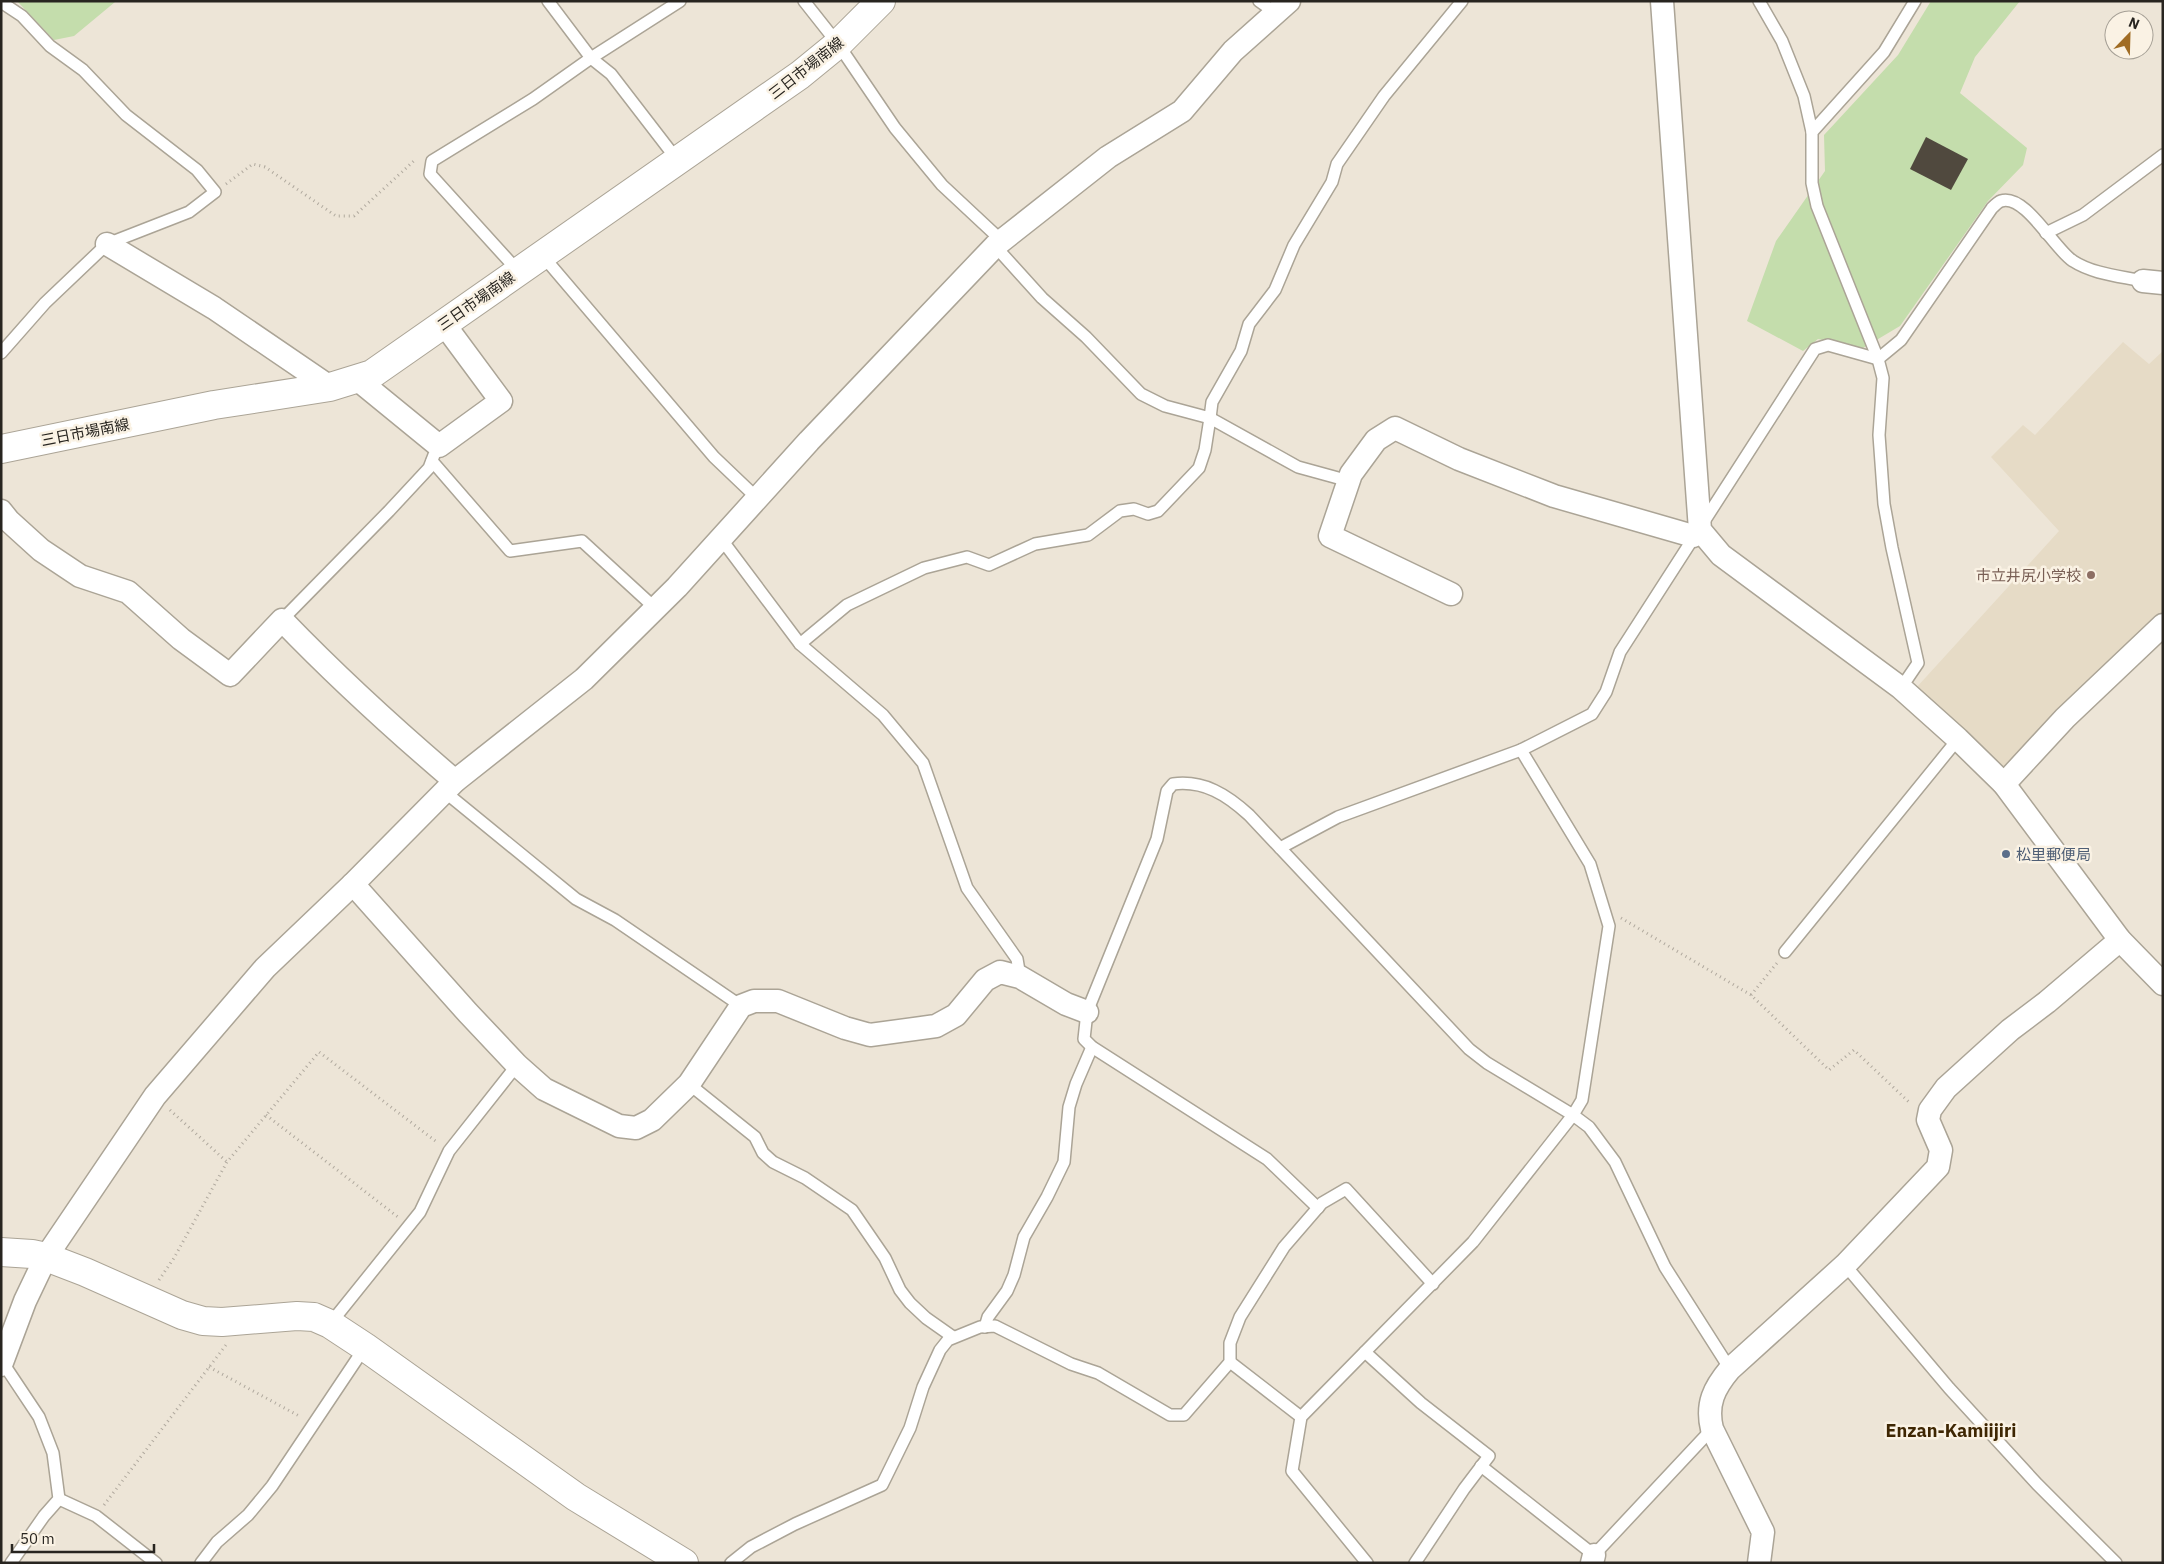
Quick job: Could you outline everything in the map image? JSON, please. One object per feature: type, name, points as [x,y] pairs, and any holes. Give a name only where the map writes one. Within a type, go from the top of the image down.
[{"type":"main road","name":"三日市場南線","points":[[1,449],[214,405],[330,387],[372,374],[800,75],[838,44],[881,1]]},
{"type":"main road","points":[[1,1252],[32,1254],[46,1258],[85,1272],[182,1315],[203,1321],[314,1317],[330,1324],[576,1497],[684,1563]]},
{"type":"street","points":[[1662,1],[1695,483],[1696,533]]},
{"type":"street","points":[[2,1364],[25,1300],[46,1258],[155,1096],[265,968],[353,884],[450,786],[584,679],[722,540],[815,434],[998,244],[1108,157],[1182,111],[1275,5]]},
{"type":"street","points":[[107,244],[214,308],[330,387]]},
{"type":"street","points":[[357,379],[435,453],[501,401],[444,324]]},
{"type":"street","points":[[1451,594],[1330,536],[1351,474],[1376,440],[1396,428],[1459,459],[1554,496],[1696,533],[1721,555],[1901,688],[1958,739],[2004,784],[2120,940],[2163,984]]},
{"type":"street","points":[[1,511],[9,521],[41,550],[80,576],[128,592],[181,639],[230,675],[282,620],[450,786]]},
{"type":"street","points":[[2004,784],[2065,718],[2163,625]]},
{"type":"street","points":[[353,884],[517,1065],[544,1089],[619,1126],[636,1128],[652,1120],[689,1084],[741,1006],[754,1001],[778,1001],[845,1028],[870,1034],[936,1026],[956,1015],[985,980],[1000,972],[1020,977],[1066,1004],[1087,1012]]},
{"type":"street","points":[[1760,1563],[1763,1532],[1712,1429],[1709,1415],[1711,1397],[1719,1382],[1730,1368],[1845,1265],[1938,1167],[1941,1150],[1928,1120],[1930,1110],[1946,1088],[2010,1030],[2047,1002],[2120,940]]},
{"type":"lane","points":[[548,1],[591,58],[611,74],[678,161]]},
{"type":"lane","points":[[518,271],[430,174],[432,161],[533,99],[591,58],[680,1]]},
{"type":"lane","points":[[804,1],[838,44],[896,128],[942,185],[998,244],[1042,298],[1086,337],[1141,394],[1165,406],[1210,418],[1298,468],[1349,481]]},
{"type":"lane","points":[[800,644],[847,605],[924,568],[967,557],[989,565],[1035,544],[1088,535],[1120,511],[1134,509],[1148,514],[1158,511],[1199,468],[1206,450],[1212,402],[1241,350],[1249,324],[1276,290],[1294,245],[1332,182],[1337,164],[1384,96],[1462,1]]},
{"type":"lane","points":[[1759,1],[1782,41],[1804,96],[1812,132],[1812,183],[1817,206],[1878,359],[1883,378],[1879,434],[1884,504],[1918,663],[1901,688]]},
{"type":"lane","points":[[1812,132],[1884,52],[1915,1]]},
{"type":"lane","points":[[1,2],[22,16],[50,46],[83,70],[126,115],[197,170],[215,192],[189,212],[107,244],[45,303],[1,353]]},
{"type":"lane","points":[[2046,233],[2083,215],[2163,155]]},
{"type":"lane","points":[[1878,359],[1901,340],[1992,208],[2001,201],[2011,201],[2024,208],[2071,260],[2092,271],[2153,282]]},
{"type":"lane","points":[[542,255],[714,457],[758,499]]},
{"type":"lane","points":[[1280,848],[1338,817],[1521,750],[1592,714],[1606,692],[1620,652],[1815,349],[1828,345],[1878,359]]},
{"type":"lane","points":[[435,453],[510,551],[582,541],[655,608]]},
{"type":"lane","points":[[282,620],[429,468],[435,453]]},
{"type":"lane","points":[[722,540],[800,644],[883,715],[923,763],[967,888],[1017,959],[1020,977]]},
{"type":"lane","points":[[1785,952],[1958,739]]},
{"type":"lane","points":[[1368,1563],[1292,1471],[1301,1417],[1473,1242],[1573,1115],[1582,1100],[1609,926],[1590,864],[1521,750]]},
{"type":"lane","points":[[1318,1208],[1267,1159],[1092,1047],[1084,1039],[1087,1012],[1157,840],[1168,790],[1173,784],[1186,782],[1207,787],[1232,799],[1469,1049],[1487,1063],[1573,1115],[1589,1128],[1615,1162],[1665,1267],[1730,1368]]},
{"type":"lane","points":[[450,786],[576,900],[615,920],[741,1006]]},
{"type":"lane","points":[[985,1327],[988,1317],[1014,1275],[1024,1237],[1064,1162],[1069,1107],[1076,1084],[1092,1047]]},
{"type":"lane","points":[[330,1324],[420,1212],[449,1151],[517,1065]]},
{"type":"lane","points":[[689,1084],[755,1137],[763,1153],[773,1162],[805,1178],[852,1210],[885,1258],[900,1290],[910,1303],[926,1318],[954,1337]]},
{"type":"lane","points":[[731,1563],[751,1547],[795,1524],[882,1485],[910,1428],[923,1387],[940,1350],[948,1340],[954,1337],[980,1327],[995,1326],[1071,1364],[1098,1373],[1170,1416],[1184,1415],[1230,1362],[1230,1343],[1240,1317],[1284,1247],[1322,1203],[1346,1189],[1433,1284]]},
{"type":"lane","points":[[1845,1265],[1949,1388],[2037,1484],[2116,1563]]},
{"type":"lane","points":[[201,1563],[217,1542],[248,1515],[272,1486],[365,1347]]},
{"type":"lane","points":[[1365,1352],[1421,1403],[1488,1456],[1414,1563]]},
{"type":"lane","points":[[1230,1362],[1301,1417]]},
{"type":"lane","points":[[2,1364],[38,1417],[53,1452],[59,1499],[44,1516],[11,1563]]},
{"type":"lane","points":[[1481,1466],[1593,1559],[1712,1429]]},
{"type":"lane","points":[[59,1499],[96,1516],[156,1563]]},
{"type":"path","points":[[215,192],[253,164],[265,167],[336,216],[354,216],[420,156],[432,161]]},
{"type":"path","points":[[1603,907],[1751,995],[1829,1070],[1854,1050],[1928,1120]]},
{"type":"path","points":[[1751,995],[1785,952]]},
{"type":"path","points":[[146,1299],[174,1258],[227,1162],[319,1052],[449,1151]]},
{"type":"path","points":[[155,1096],[227,1162]]},
{"type":"path","points":[[266,1115],[409,1226]]},
{"type":"path","points":[[96,1516],[245,1320]]},
{"type":"path","points":[[209,1367],[314,1424]]},
{"type":"shaded area","name":"市立井尻小学校","points":[[2123,342],[2149,364],[2163,351],[2163,619],[2007,771],[1916,688],[2059,531],[1991,457],[2023,425],[2035,435]]},
{"type":"green space","points":[[17,1],[119,1],[115,2],[74,36],[54,40]]},
{"type":"green space","points":[[1931,1],[2020,1],[1975,57],[1960,93],[2027,148],[2023,165],[1988,201],[1900,326],[1863,348],[1818,339],[1803,351],[1747,321],[1776,241],[1825,171],[1824,135],[1898,55]]},
{"type":"building","points":[[1926,137],[1968,159],[1951,190],[1910,169]]},
{"type":"place","name":"市立井尻小学校","points":[[2091,575]]},
{"type":"place","name":"松里郵便局","points":[[2006,854]]},
{"type":"district","name":"Enzan-Kamiijiri","points":[[1951,1430]]}]
